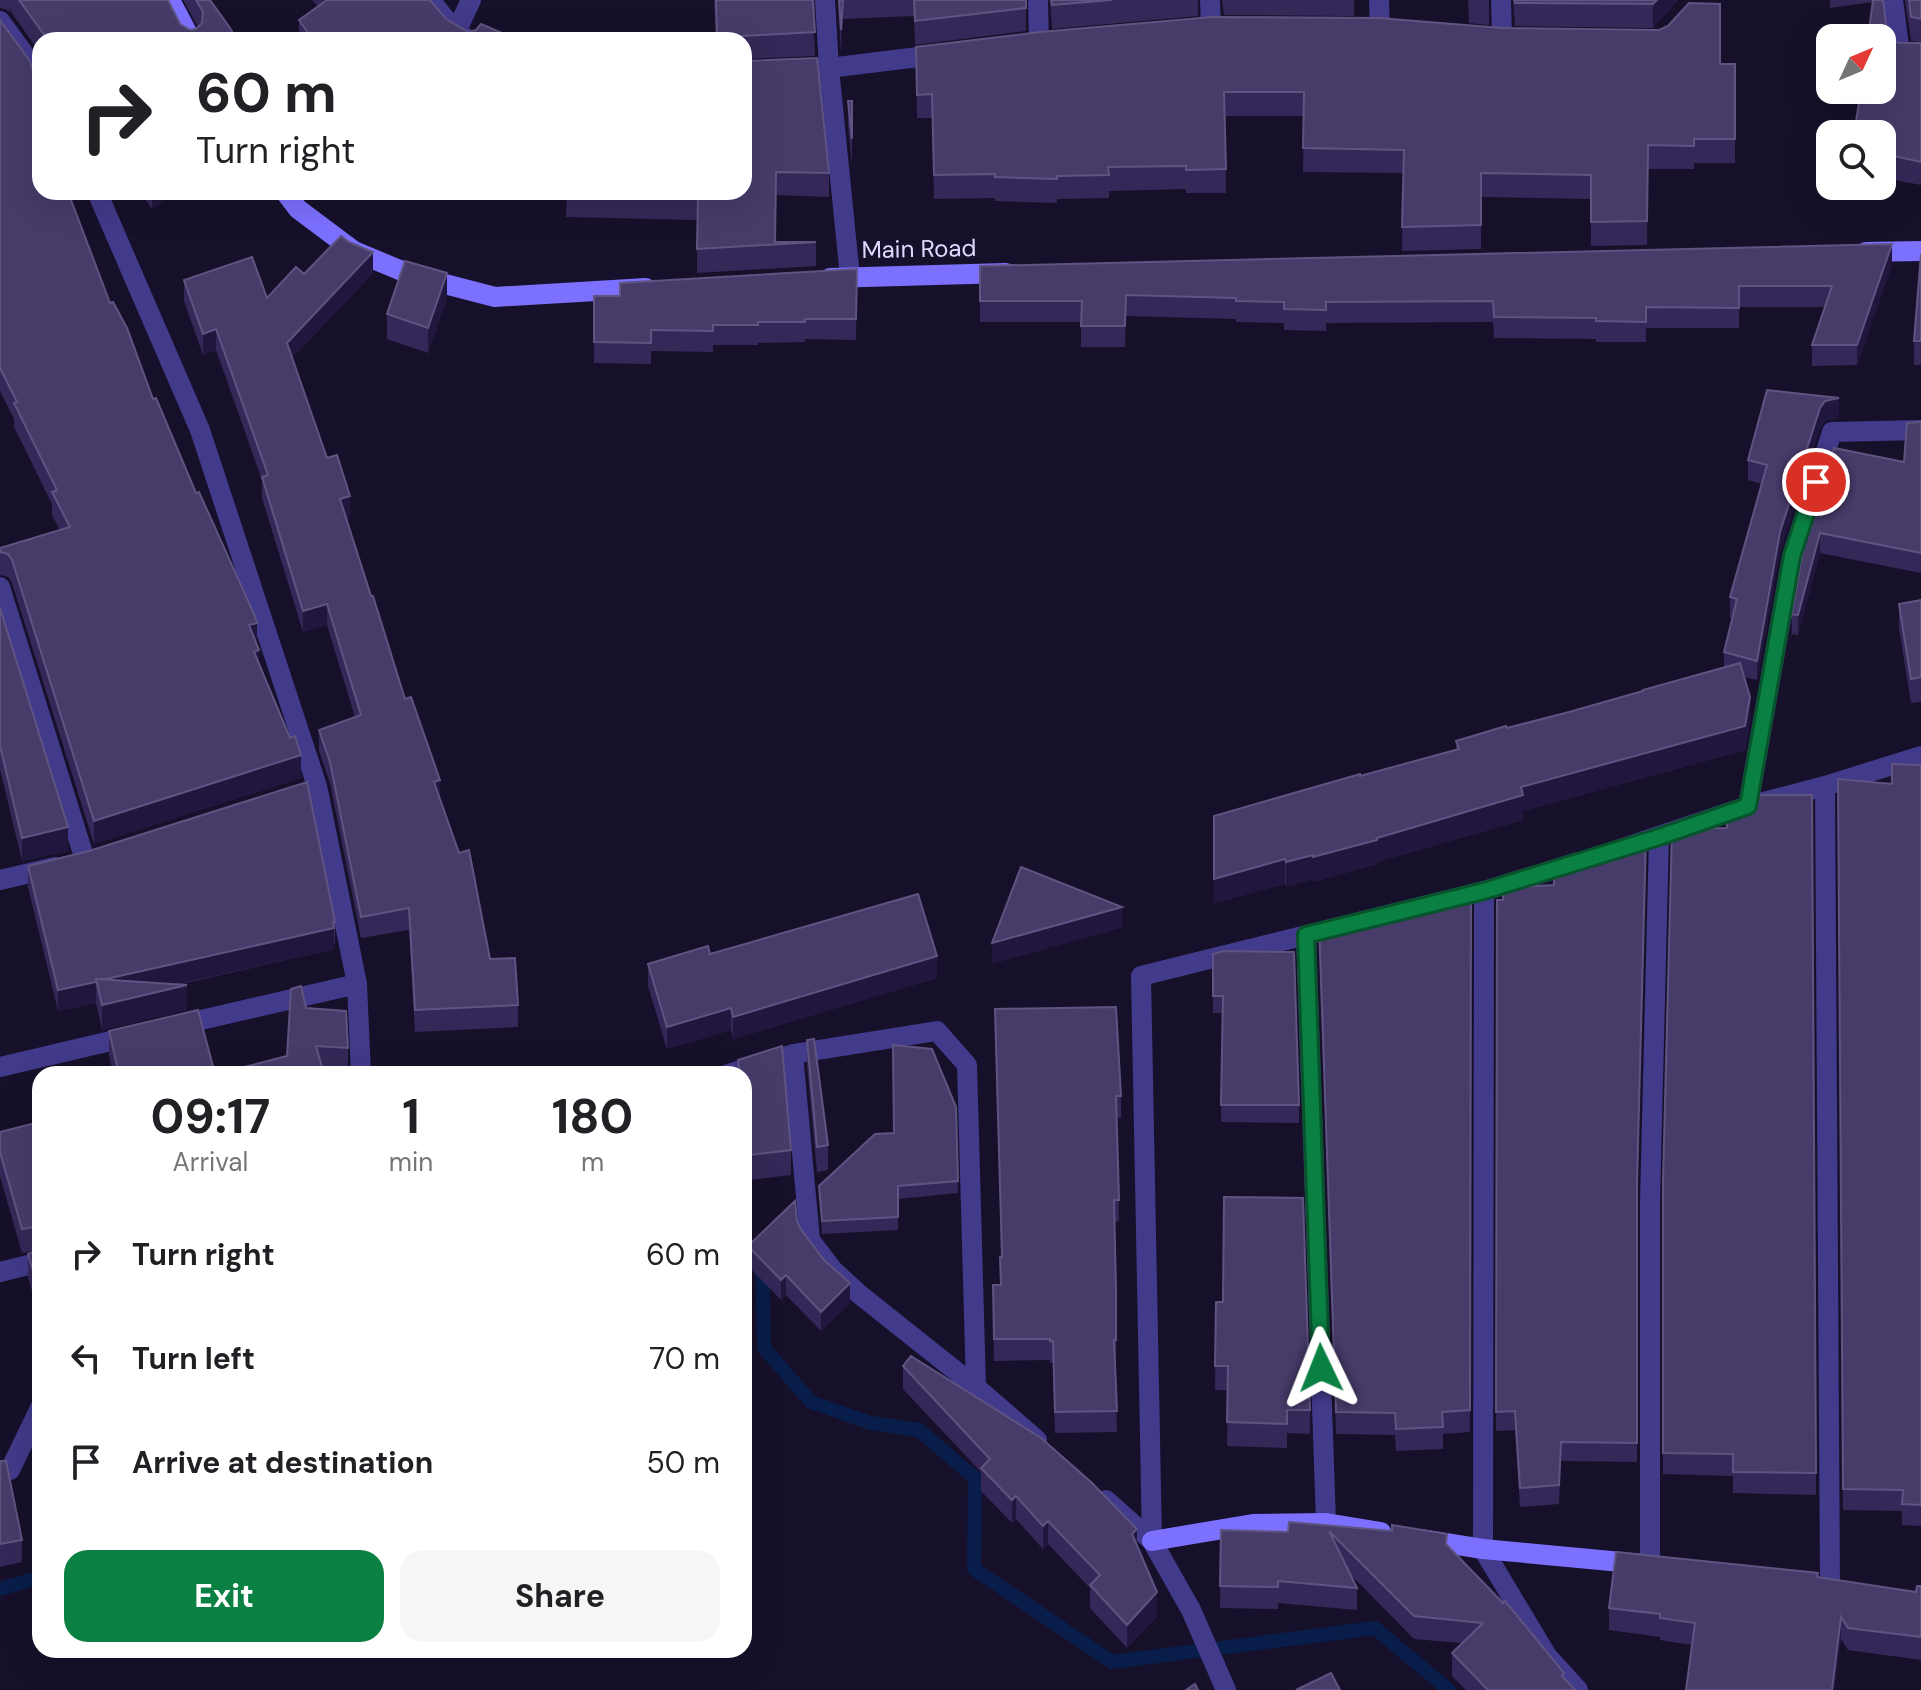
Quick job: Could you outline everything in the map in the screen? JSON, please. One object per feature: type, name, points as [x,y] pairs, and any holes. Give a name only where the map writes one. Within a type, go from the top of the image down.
[{"type":"street","points":[[170,0],[187,32]]},
{"type":"street","points":[[430,0],[459,32]]},
{"type":"street","points":[[464,32],[471,0]]},
{"type":"street","points":[[825,0],[850,277]]},
{"type":"street","points":[[1038,0],[1040,44]]},
{"type":"street","points":[[1210,0],[1211,29]]},
{"type":"street","points":[[1379,0],[1380,29]]},
{"type":"street","points":[[1501,0],[1502,39]]},
{"type":"street","points":[[1893,0],[1900,54],[1921,54]]},
{"type":"street","points":[[0,21],[32,65]]},
{"type":"street","points":[[752,72],[829,68],[964,52]]},
{"type":"street","points":[[100,200],[200,430],[310,788],[357,984],[361,1066]]},
{"type":"street","points":[[291,200],[298,209],[354,251],[414,276],[495,297],[665,287]]},
{"type":"street","points":[[1841,253],[1921,251]]},
{"type":"street","name":"Main Road","points":[[804,279],[1026,272]]},
{"type":"street","points":[[1748,806],[1792,556],[1832,432],[1921,430]]},
{"type":"street","points":[[0,587],[92,858],[0,880]]},
{"type":"street","points":[[1152,1541],[1141,976],[1484,891],[1748,806],[1921,756]]},
{"type":"street","points":[[1825,786],[1830,1584]]},
{"type":"street","points":[[1152,1541],[1253,1524],[1326,1523],[1483,1549],[1658,1566],[1650,1202],[1659,837]]},
{"type":"street","points":[[1484,891],[1483,1549],[1547,1656],[1578,1690]]},
{"type":"street","points":[[1306,935],[1326,1523]]},
{"type":"street","points":[[0,1067],[357,984]]},
{"type":"street","points":[[752,1067],[793,1054],[937,1031],[967,1065],[976,1387]]},
{"type":"street","points":[[793,1054],[810,1240],[833,1270],[859,1294],[976,1387],[1046,1448]]},
{"type":"street","points":[[0,1272],[32,1264]]},
{"type":"street","points":[[0,1472],[10,1470],[32,1425]]},
{"type":"street","points":[[1093,1489],[1152,1541],[1191,1610],[1226,1690]]},
{"type":"building","points":[[19,0],[168,0],[180,24],[190,30],[202,23],[203,12],[196,0],[210,0],[232,32],[42,32]]},
{"type":"building","points":[[327,0],[430,0],[446,19],[468,32],[307,32],[299,20]]},
{"type":"building","points":[[716,0],[813,0],[815,32],[752,36],[752,32],[717,32]]},
{"type":"building","points":[[839,0],[843,0],[841,30]]},
{"type":"building","points":[[914,0],[1026,0],[1026,8],[915,21]]},
{"type":"building","points":[[1051,0],[1112,0],[1052,5]]},
{"type":"building","points":[[1514,0],[1657,0],[1653,4],[1515,3]]},
{"type":"building","points":[[1873,0],[1883,0],[1886,24],[1870,24]]},
{"type":"building","points":[[1909,0],[1921,0],[1921,19],[1911,17]]},
{"type":"building","points":[[1689,3],[1720,4],[1720,64],[1735,64],[1735,139],[1694,139],[1694,146],[1648,145],[1647,221],[1591,222],[1591,175],[1481,173],[1481,225],[1402,227],[1404,150],[1303,148],[1304,92],[1224,92],[1226,169],[1108,167],[1109,175],[1057,176],[1057,179],[995,177],[995,174],[934,175],[932,94],[917,95],[916,47],[1040,32],[1212,17],[1379,18],[1502,28],[1659,30],[1668,26]]},
{"type":"building","points":[[0,20],[32,68],[32,200],[71,200],[110,303],[113,302],[127,328],[153,399],[156,398],[196,493],[199,492],[254,614],[257,623],[249,625],[259,650],[254,652],[290,738],[295,736],[301,755],[94,821],[12,560],[8,554],[0,552],[0,548],[70,527],[52,492],[57,490],[0,368]]},
{"type":"building","points":[[481,24],[500,32],[468,32],[476,30]]},
{"type":"building","points":[[1896,41],[1921,43],[1921,162],[1896,156],[1896,120],[1856,120],[1859,104],[1896,104]]},
{"type":"building","points":[[817,58],[829,173],[776,172],[775,242],[816,242],[697,249],[698,200],[752,200],[752,61]]},
{"type":"building","points":[[848,101],[852,101],[852,139]]},
{"type":"building","points":[[341,236],[373,252],[287,343],[327,458],[337,455],[350,496],[340,499],[405,699],[411,697],[440,780],[434,782],[459,853],[469,850],[490,959],[515,958],[518,1005],[415,1010],[409,908],[361,917],[330,762],[319,730],[361,715],[327,604],[303,611],[262,477],[268,475],[216,329],[203,334],[184,280],[252,257],[267,298],[296,267],[304,274]]},
{"type":"building","points":[[1892,244],[1857,345],[1812,345],[1832,286],[1739,286],[1739,308],[1646,307],[1646,322],[1494,317],[1493,301],[1326,302],[1326,310],[1284,309],[1284,302],[1236,301],[1236,298],[1126,295],[1125,326],[1081,326],[1082,301],[980,301],[980,266]]},
{"type":"building","points":[[1921,254],[1921,341],[1914,341]]},
{"type":"building","points":[[405,261],[447,273],[428,328],[387,314]]},
{"type":"building","points":[[857,269],[856,319],[713,325],[713,331],[651,330],[651,343],[594,342],[594,296],[620,296],[620,283]]},
{"type":"building","points":[[1767,390],[1839,398],[1825,401],[1820,408],[1780,532],[1757,661],[1724,652],[1737,599],[1730,597],[1767,465],[1748,460]]},
{"type":"building","points":[[1921,422],[1921,553],[1820,533],[1798,615],[1792,614],[1791,618],[1805,539],[1834,448],[1904,462],[1907,423]]},
{"type":"building","points":[[1921,600],[1921,677],[1911,679],[1899,604]]},
{"type":"building","points":[[0,608],[68,827],[22,838],[0,746]]},
{"type":"building","points":[[1740,663],[1750,697],[1745,726],[1521,787],[1523,795],[1377,840],[1313,857],[1286,862],[1285,859],[1214,879],[1214,816],[1459,749],[1456,741],[1506,726],[1569,712]]},
{"type":"building","points":[[1892,764],[1921,765],[1921,1505],[1902,1504],[1903,1490],[1843,1489],[1838,779],[1892,784]]},
{"type":"building","points":[[307,782],[334,928],[96,979],[96,982],[58,990],[28,866],[89,851]]},
{"type":"building","points":[[1761,795],[1812,795],[1816,1473],[1733,1472],[1733,1454],[1663,1453],[1663,1181],[1672,829],[1727,828],[1727,806]]},
{"type":"building","points":[[1646,836],[1637,1183],[1637,1443],[1561,1442],[1559,1485],[1520,1488],[1515,1411],[1496,1412],[1497,900],[1503,900],[1503,888],[1554,885],[1554,864]]},
{"type":"building","points":[[1021,867],[1122,907],[992,943]]},
{"type":"building","points":[[918,894],[937,956],[733,1017],[731,1008],[667,1027],[648,964],[708,946],[710,954]]},
{"type":"building","points":[[1471,899],[1470,1410],[1442,1412],[1443,1427],[1396,1429],[1395,1413],[1336,1412],[1319,923],[1390,924],[1389,906],[1405,902]]},
{"type":"building","points":[[1224,951],[1294,952],[1299,1105],[1221,1105],[1223,996],[1213,996],[1213,954]]},
{"type":"building","points":[[96,979],[187,985],[102,1005]]},
{"type":"building","points":[[301,986],[306,1008],[346,1011],[348,1048],[316,1046],[322,1066],[248,1066],[287,1056],[291,989]]},
{"type":"building","points":[[1116,1007],[1121,1096],[1116,1096],[1119,1200],[1114,1200],[1117,1411],[1055,1412],[1053,1341],[994,1339],[993,1285],[1001,1285],[1002,1257],[995,1009]]},
{"type":"building","points":[[198,1010],[213,1066],[117,1066],[109,1031]]},
{"type":"building","points":[[814,1039],[828,1145],[817,1147],[807,1040]]},
{"type":"building","points":[[893,1045],[932,1049],[956,1107],[958,1181],[898,1186],[898,1217],[822,1221],[819,1186],[875,1134],[894,1133]]},
{"type":"building","points":[[782,1046],[791,1150],[752,1155],[752,1066],[739,1066],[738,1060]]},
{"type":"building","points":[[32,1124],[32,1227],[22,1229],[0,1152],[0,1132]]},
{"type":"building","points":[[1224,1197],[1303,1198],[1310,1410],[1287,1410],[1287,1424],[1227,1422],[1228,1366],[1215,1366],[1216,1302],[1223,1302]]},
{"type":"building","points":[[795,1201],[800,1228],[824,1260],[850,1283],[821,1312],[786,1275],[781,1280],[752,1250],[752,1242]]},
{"type":"building","points":[[911,1356],[1041,1438],[1091,1482],[1137,1529],[1132,1534],[1157,1592],[1127,1625],[1090,1585],[1100,1575],[1048,1521],[1043,1526],[1016,1496],[1012,1500],[981,1468],[990,1459],[903,1366]]},
{"type":"building","points":[[0,1461],[6,1461],[22,1540],[0,1544]]},
{"type":"building","points":[[1289,1522],[1392,1531],[1392,1525],[1447,1534],[1446,1544],[1503,1603],[1505,1601],[1575,1690],[1488,1690],[1452,1653],[1483,1623],[1414,1616],[1329,1531],[1357,1588],[1278,1581],[1278,1587],[1220,1586],[1221,1530],[1288,1532]]},
{"type":"building","points":[[1616,1552],[1818,1573],[1817,1577],[1916,1592],[1917,1586],[1921,1586],[1921,1637],[1848,1628],[1841,1617],[1832,1690],[1686,1690],[1695,1623],[1660,1618],[1660,1614],[1609,1608]]},
{"type":"building","points":[[1331,1673],[1340,1690],[1296,1690]]},
{"type":"waterway","points":[[752,1251],[762,1264],[764,1348],[811,1402],[871,1423],[919,1430],[975,1478],[974,1569],[1112,1662],[1375,1628],[1449,1690]]},
{"type":"waterway","points":[[0,1589],[32,1579]]},
{"type":"route","points":[[1321,1368],[1306,935],[1484,891],[1748,806],[1792,556],[1816,482]]}]
